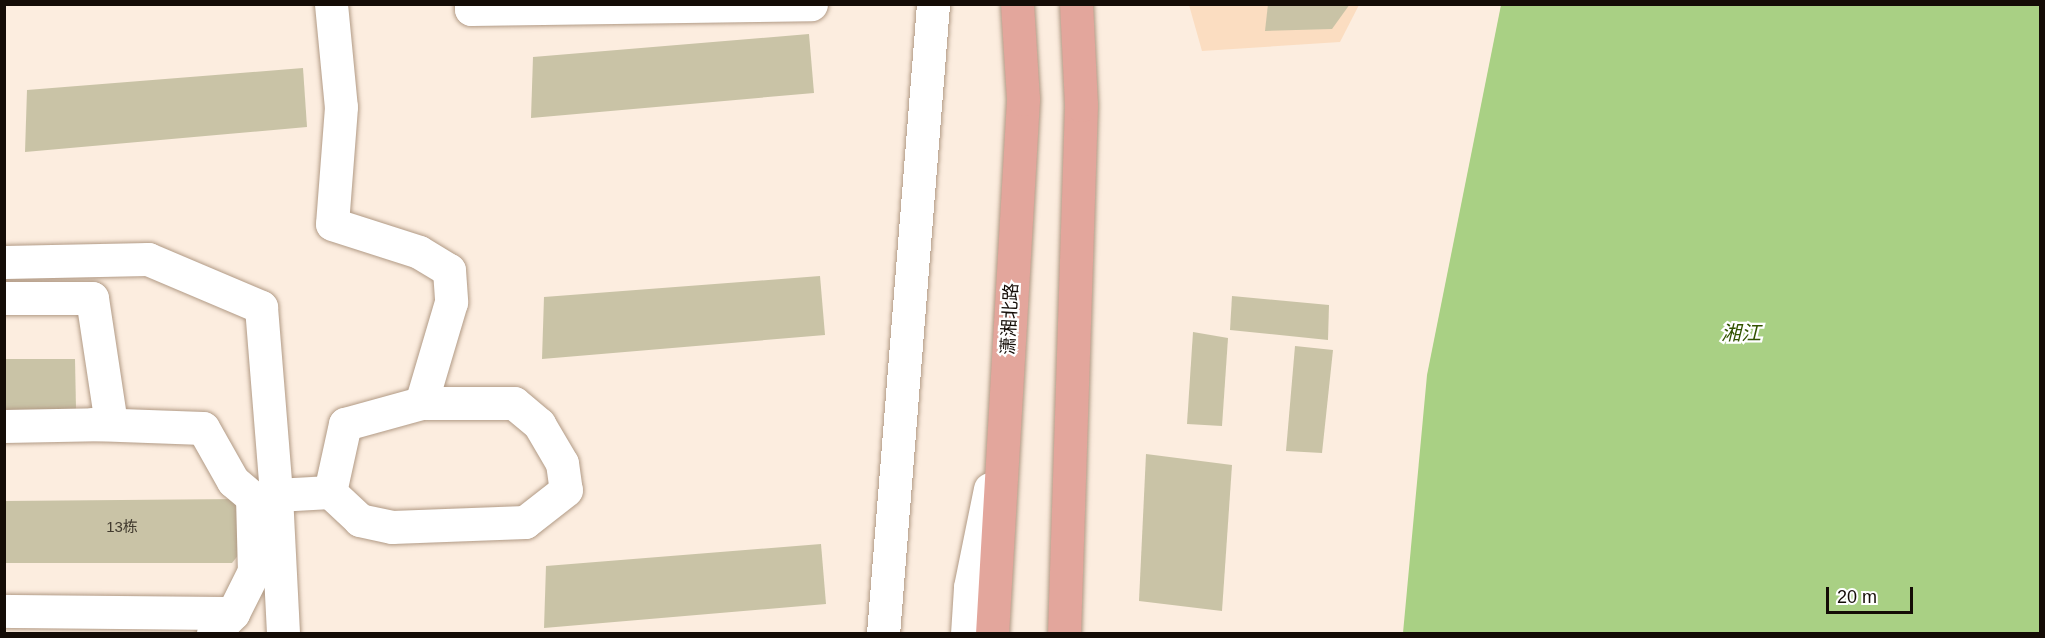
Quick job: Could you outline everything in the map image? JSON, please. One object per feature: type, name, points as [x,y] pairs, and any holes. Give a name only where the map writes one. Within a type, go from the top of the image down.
[{"type":"main road","name":"潇湘北路","points":[[992,633],[1023,99],[1017,4]]},
{"type":"main road","points":[[1064,633],[1081,105],[1076,4]]},
{"type":"street","points":[[331,4],[341,108],[332,224],[419,252],[449,270],[452,302],[421,403]]},
{"type":"street","points":[[471,4],[471,9],[811,4]]},
{"type":"street","points":[[883,633],[933,4]]},
{"type":"street","points":[[4,262],[148,259],[261,307],[276,495],[283,633]]},
{"type":"street","points":[[4,298],[92,298],[111,424],[4,426]]},
{"type":"street","points":[[276,495],[330,492],[360,520],[392,527],[458,527],[525,522],[566,490],[562,463],[545,434],[514,403],[421,403],[345,424],[330,492]]},
{"type":"street","points":[[967,633],[970,587],[1004,423]]},
{"type":"street","points":[[4,611],[223,623],[254,571],[252,497],[233,481],[203,428],[93,424]]},
{"type":"shaded area","points":[[1189,5],[1359,5],[1340,42],[1202,51]]},
{"type":"water","name":"湘江","points":[[1501,5],[2040,5],[2040,633],[1403,633],[1427,375]]},
{"type":"building","points":[[1268,4],[1350,4],[1332,29],[1265,31]]},
{"type":"building","points":[[809,34],[814,93],[531,118],[533,57]]},
{"type":"building","points":[[303,68],[307,127],[25,152],[27,90]]},
{"type":"building","points":[[820,276],[825,335],[542,359],[544,297]]},
{"type":"building","points":[[1232,296],[1329,305],[1328,340],[1230,330]]},
{"type":"building","points":[[1193,332],[1228,338],[1222,426],[1187,424]]},
{"type":"building","points":[[1295,346],[1333,350],[1322,453],[1286,451]]},
{"type":"building","points":[[4,359],[75,359],[76,409],[4,419]]},
{"type":"building","points":[[1146,454],[1232,465],[1222,611],[1139,601]]},
{"type":"building","points":[[239,499],[240,553],[232,563],[4,563],[4,501]]},
{"type":"building","points":[[821,544],[826,604],[544,628],[546,566]]}]
